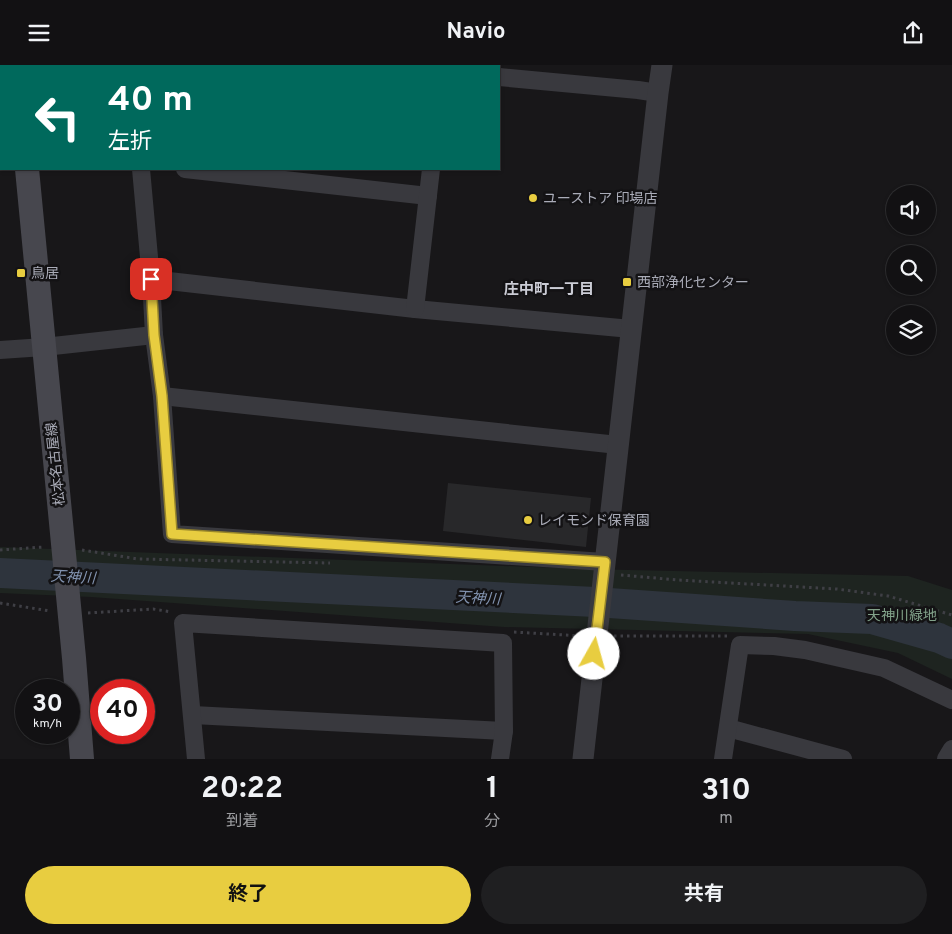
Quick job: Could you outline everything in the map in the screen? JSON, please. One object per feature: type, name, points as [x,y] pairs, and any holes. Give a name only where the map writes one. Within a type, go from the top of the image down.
[{"type":"main road","name":"松本名古屋線","points":[[27,170],[82,759]]},
{"type":"street","points":[[582,759],[662,65]]},
{"type":"street","points":[[500,77],[658,93]]},
{"type":"street","points":[[141,170],[154,335],[162,396],[172,534],[604,570]]},
{"type":"street","points":[[194,170],[428,196]]},
{"type":"street","points":[[415,309],[431,170]]},
{"type":"street","points":[[151,279],[415,309],[631,329]]},
{"type":"street","points":[[0,350],[154,335]]},
{"type":"street","points":[[162,396],[618,445]]},
{"type":"street","points":[[196,759],[183,623],[503,643],[504,731],[500,759]]},
{"type":"street","points":[[723,759],[740,645],[805,650],[884,668],[952,699]]},
{"type":"street","points":[[193,715],[504,731]]},
{"type":"street","points":[[728,728],[843,759]]},
{"type":"street","points":[[946,759],[952,749]]},
{"type":"path","points":[[0,550],[64,550],[138,559],[335,563]]},
{"type":"path","points":[[604,570],[678,580],[836,589],[888,596],[952,615]]},
{"type":"path","points":[[0,603],[69,607]]},
{"type":"path","points":[[597,633],[728,635],[740,645]]},
{"type":"green space","name":"天神川緑地","points":[[0,547],[585,569],[908,576],[952,590],[952,679],[898,653],[808,634],[504,627],[91,597],[0,593]]},
{"type":"building","points":[[448,483],[591,498],[586,547],[443,531]]},
{"type":"waterway","name":"天神川","points":[[0,573],[595,602],[795,616],[872,619],[939,638],[952,644]]},
{"type":"place","name":"ユーストア 印場店","points":[[533,198]]},
{"type":"place","name":"鳥居","points":[[21,273]]},
{"type":"place","name":"西部浄化センター","points":[[627,282]]},
{"type":"place","name":"レイモンド保育園","points":[[528,520]]},
{"type":"district","name":"庄中町一丁目","points":[[549,289]]},
{"type":"route","points":[[151,279],[154,335],[162,396],[172,534],[605,562],[594,654]]}]
